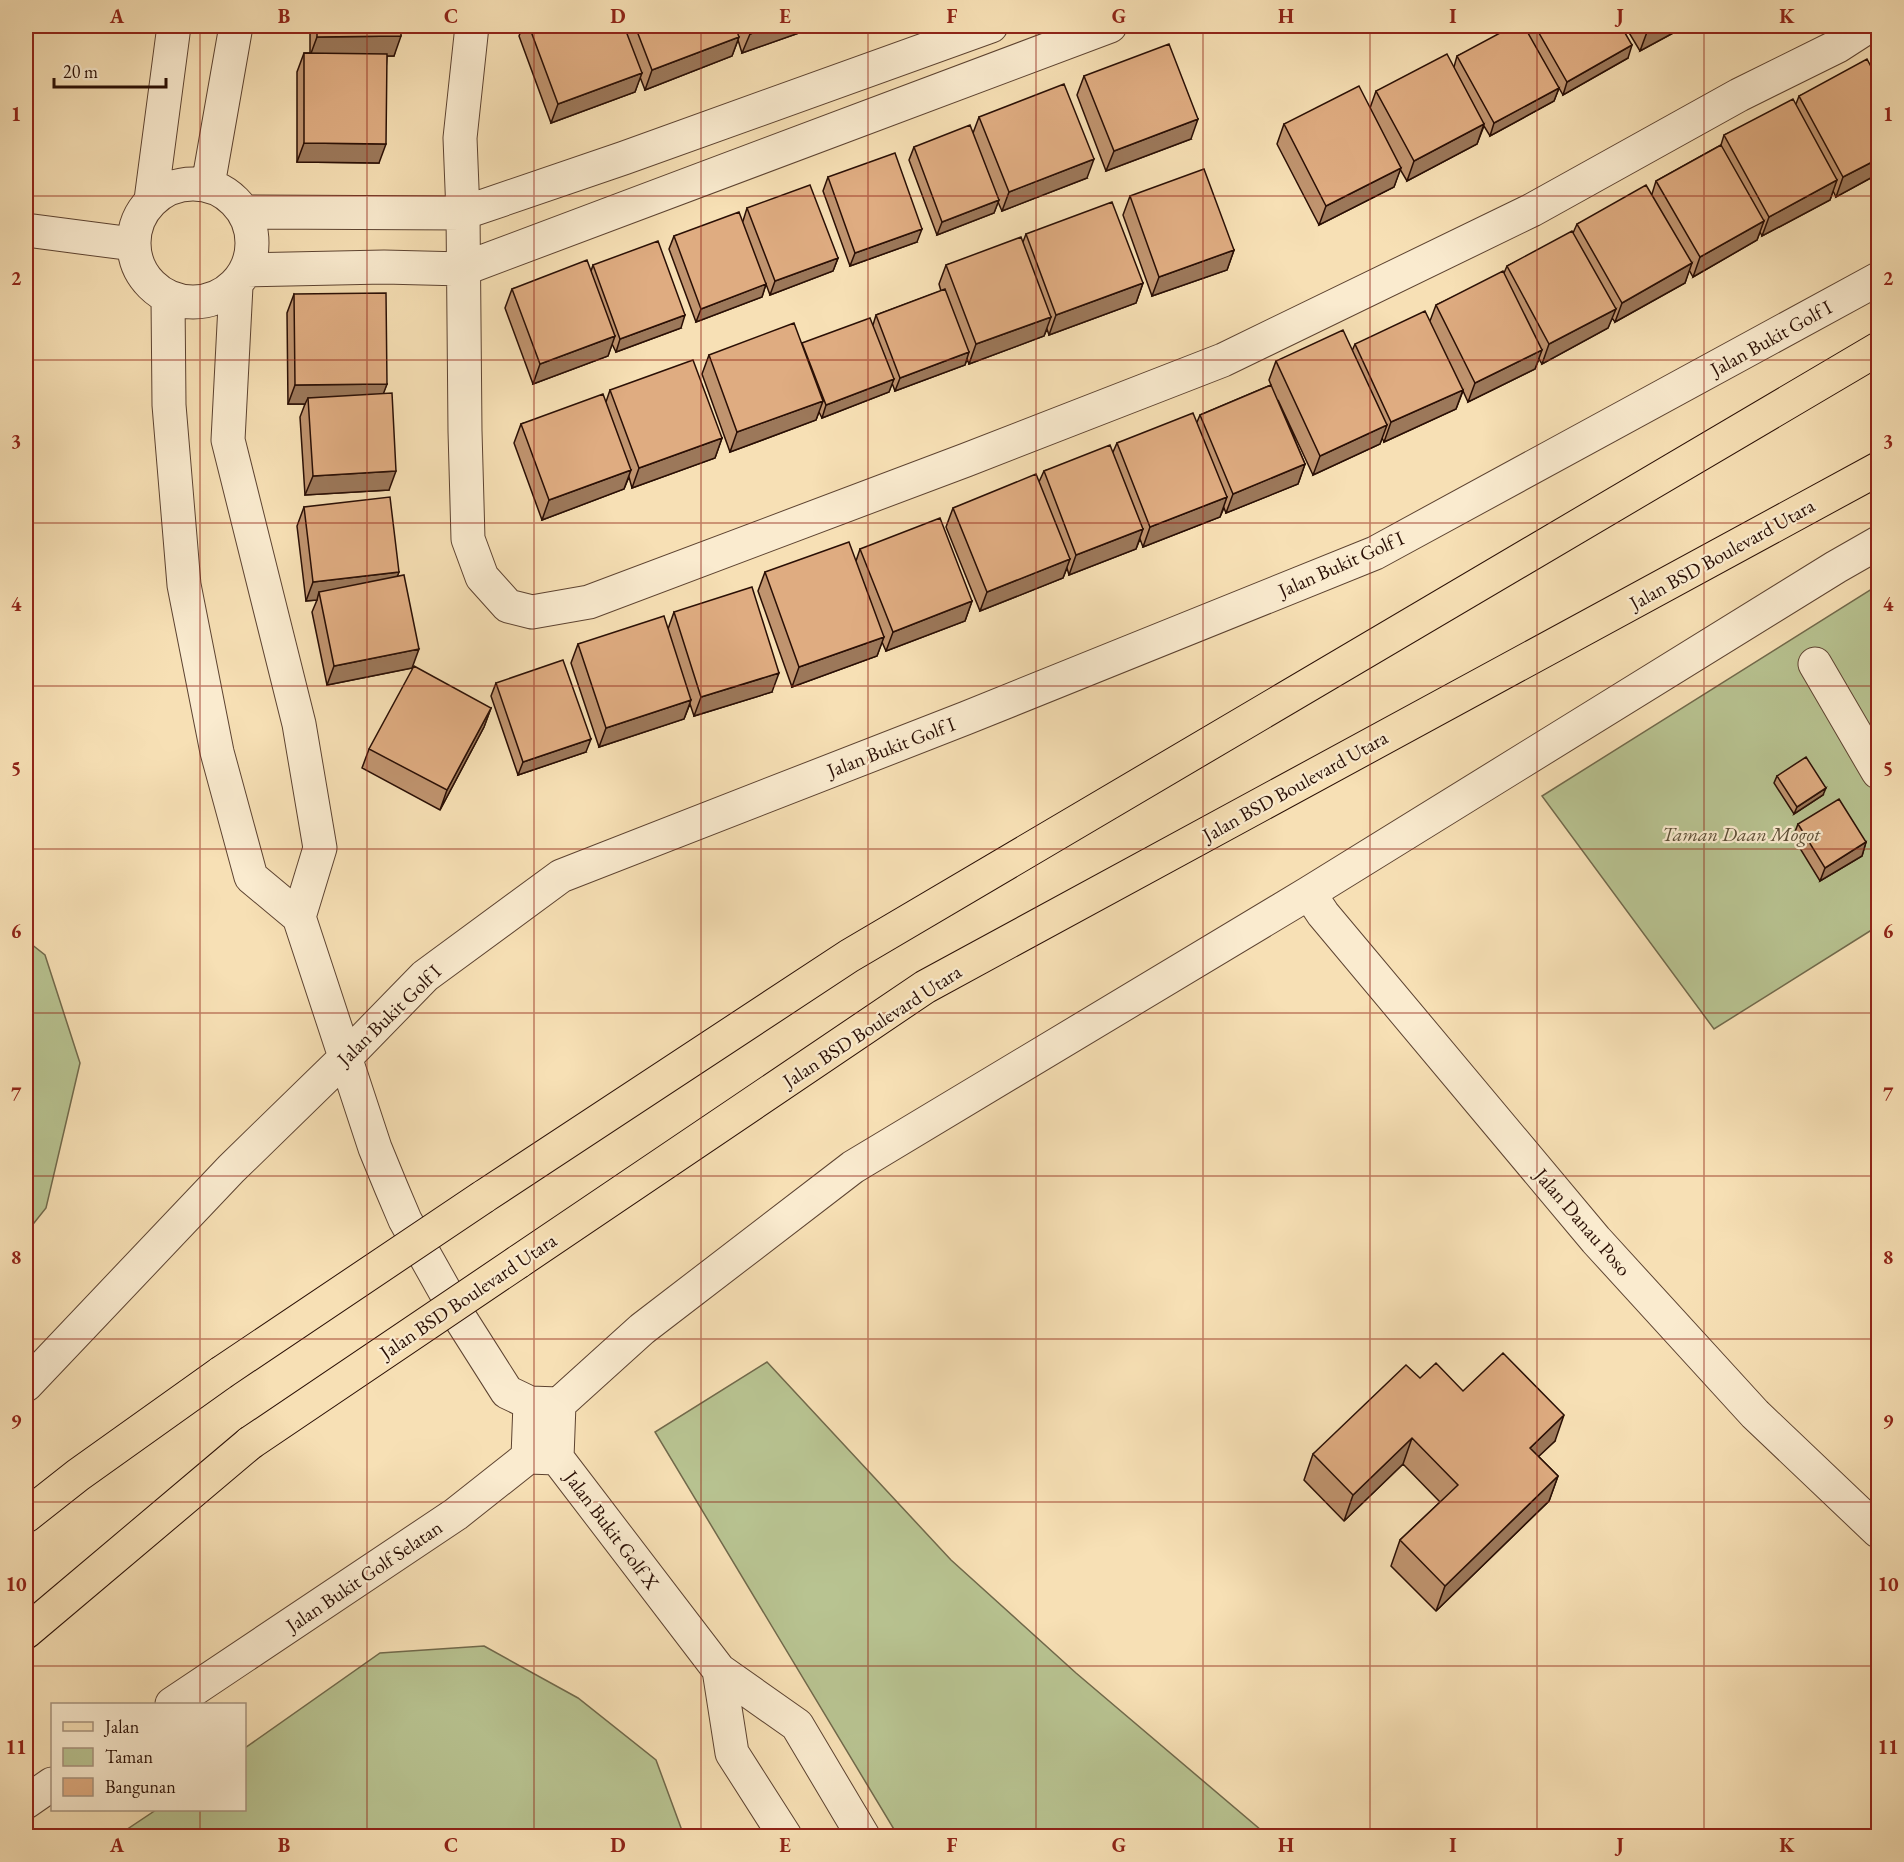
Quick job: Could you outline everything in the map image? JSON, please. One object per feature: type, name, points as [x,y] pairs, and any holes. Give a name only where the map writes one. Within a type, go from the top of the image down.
[{"type":"main road","points":[[26,1516],[78,1475],[221,1373],[849,956],[1878,349]]},
{"type":"main road","name":"Jalan BSD Boulevard Utara","points":[[26,1632],[250,1443],[925,987],[1878,469]]},
{"type":"street","points":[[151,200],[174,26]]},
{"type":"street","points":[[208,185],[236,26]]},
{"type":"street","points":[[472,26],[460,138],[468,540],[483,577],[508,606],[532,612],[589,602],[1223,360],[1532,210],[1739,95],[1838,46],[1869,26]]},
{"type":"street","points":[[245,212],[463,213],[624,158],[991,26]]},
{"type":"street","points":[[299,917],[320,848],[299,724],[228,440],[241,278],[253,251],[252,231],[245,212],[232,197],[208,185],[180,184],[151,200],[141,213],[135,228],[133,244],[136,261],[143,276],[168,298],[192,303],[215,299],[241,278],[372,267],[463,268],[1110,26]]},
{"type":"street","points":[[858,74],[876,114]]},
{"type":"street","points":[[26,230],[133,244]]},
{"type":"street","name":"Jalan Bukit Golf I","points":[[26,1385],[231,1169],[425,976],[561,876],[966,718],[1375,553],[1878,279]]},
{"type":"street","points":[[168,298],[169,405],[184,585],[217,752],[251,877],[299,917],[375,1148],[405,1220],[460,1318],[507,1392],[545,1404]]},
{"type":"street","points":[[542,1457],[545,1404],[853,1167],[1310,893],[1878,543]]},
{"type":"street","points":[[1815,664],[1878,772]]},
{"type":"street","name":"Jalan Danau Poso","points":[[1310,893],[1323,914],[1596,1240],[1755,1414],[1878,1531]]},
{"type":"street","name":"Jalan Bukit Golf X","points":[[542,1457],[719,1670],[797,1725],[862,1836]]},
{"type":"street","name":"Jalan Bukit Golf Selatan","points":[[173,1703],[542,1457]]},
{"type":"street","name":"Jalan Bukit Golf X","points":[[719,1670],[732,1753],[785,1836]]},
{"type":"street","points":[[26,1802],[51,1785]]},
{"type":"green space","name":"Taman Daan Mogot","points":[[1878,585],[1878,926],[1714,1029],[1542,796]]},
{"type":"green space","points":[[26,940],[45,955],[80,1063],[46,1208],[26,1233]]},
{"type":"green space","points":[[767,1362],[951,1560],[1076,1673],[1268,1836],[898,1836],[655,1432]]},
{"type":"green space","points":[[484,1646],[578,1698],[656,1760],[684,1836],[117,1836],[154,1811],[246,1811],[246,1747],[380,1653]]},
{"type":"building","points":[[317,26],[401,26],[401,36],[317,37]]},
{"type":"building","points":[[529,26],[624,26],[642,73],[558,104]]},
{"type":"building","points":[[635,26],[735,26],[739,37],[652,70]]},
{"type":"building","points":[[746,26],[773,26],[750,34]]},
{"type":"building","points":[[1513,26],[1524,26],[1559,88],[1494,123],[1457,56]]},
{"type":"building","points":[[1535,26],[1621,26],[1632,45],[1567,82]]},
{"type":"building","points":[[1643,26],[1659,26],[1647,32]]},
{"type":"building","points":[[1169,44],[1198,119],[1114,151],[1084,76]]},
{"type":"building","points":[[304,53],[387,54],[386,144],[304,143]]},
{"type":"building","points":[[1447,54],[1484,124],[1414,161],[1376,91]]},
{"type":"building","points":[[1867,59],[1878,80],[1878,159],[1843,177],[1799,96]]},
{"type":"building","points":[[1064,84],[1094,159],[1009,192],[979,117]]},
{"type":"building","points":[[1359,86],[1401,168],[1326,206],[1284,124]]},
{"type":"building","points":[[1793,99],[1837,180],[1769,217],[1724,135]]},
{"type":"building","points":[[970,125],[999,200],[942,222],[914,147]]},
{"type":"building","points":[[1721,145],[1764,221],[1700,257],[1656,181]]},
{"type":"building","points":[[895,153],[922,229],[855,253],[828,177]]},
{"type":"building","points":[[1204,169],[1234,250],[1159,277],[1130,196]]},
{"type":"building","points":[[810,185],[838,258],[775,281],[747,208]]},
{"type":"building","points":[[1646,185],[1692,263],[1622,303],[1577,224]]},
{"type":"building","points":[[1112,202],[1143,283],[1056,315],[1026,234]]},
{"type":"building","points":[[739,212],[766,284],[701,309],[674,236]]},
{"type":"building","points":[[1572,231],[1616,309],[1549,344],[1507,266]]},
{"type":"building","points":[[1021,237],[1051,317],[976,344],[946,265]]},
{"type":"building","points":[[658,241],[685,315],[620,339],[593,265]]},
{"type":"building","points":[[587,260],[615,336],[540,364],[512,289]]},
{"type":"building","points":[[1503,271],[1542,350],[1475,383],[1436,305]]},
{"type":"building","points":[[945,289],[969,352],[900,378],[876,315]]},
{"type":"building","points":[[386,293],[387,384],[295,385],[294,294]]},
{"type":"building","points":[[1425,311],[1463,390],[1391,422],[1355,344]]},
{"type":"building","points":[[870,318],[894,379],[826,405],[802,343]]},
{"type":"building","points":[[794,323],[823,401],[737,432],[709,355]]},
{"type":"building","points":[[1343,330],[1387,425],[1320,456],[1276,361]]},
{"type":"building","points":[[693,360],[722,438],[639,468],[610,390]]},
{"type":"building","points":[[1271,385],[1305,464],[1233,494],[1200,415]]},
{"type":"building","points":[[392,393],[396,471],[313,476],[308,398]]},
{"type":"building","points":[[603,394],[631,470],[549,500],[521,424]]},
{"type":"building","points":[[1193,413],[1227,497],[1150,527],[1117,443]]},
{"type":"building","points":[[1110,445],[1143,529],[1076,555],[1044,471]]},
{"type":"building","points":[[1036,474],[1070,559],[987,592],[953,508]]},
{"type":"building","points":[[390,497],[399,572],[313,582],[304,507]]},
{"type":"building","points":[[940,518],[972,601],[893,632],[860,549]]},
{"type":"building","points":[[849,542],[884,637],[799,667],[765,572]]},
{"type":"building","points":[[404,575],[419,649],[334,666],[319,592]]},
{"type":"building","points":[[752,587],[779,673],[701,697],[674,612]]},
{"type":"building","points":[[664,616],[691,700],[606,728],[578,644]]},
{"type":"building","points":[[563,660],[591,739],[523,762],[496,683]]},
{"type":"building","points":[[414,666],[491,708],[447,790],[369,749]]},
{"type":"building","points":[[1806,757],[1826,788],[1797,807],[1777,776]]},
{"type":"building","points":[[1839,799],[1866,842],[1825,868],[1798,824]]},
{"type":"building","points":[[1503,1353],[1564,1415],[1530,1448],[1558,1476],[1445,1586],[1400,1540],[1458,1485],[1412,1438],[1353,1495],[1313,1454],[1406,1365],[1420,1378],[1436,1363],[1463,1391]]}]
